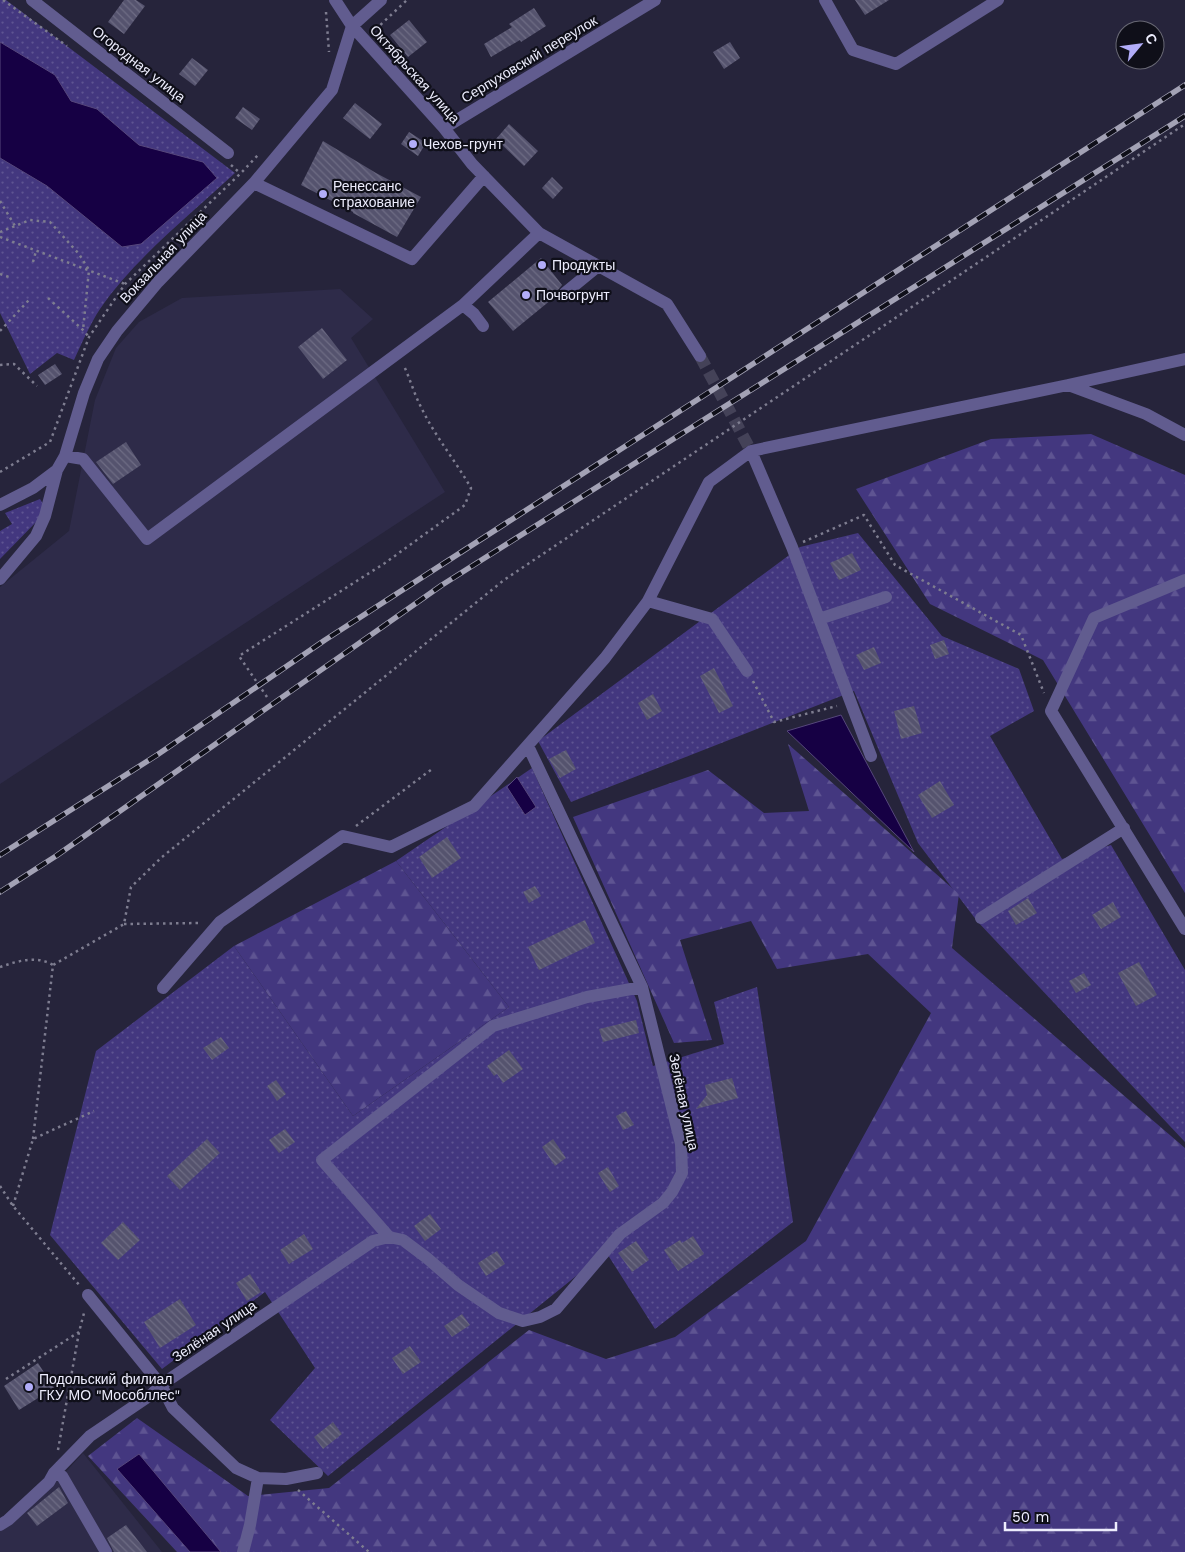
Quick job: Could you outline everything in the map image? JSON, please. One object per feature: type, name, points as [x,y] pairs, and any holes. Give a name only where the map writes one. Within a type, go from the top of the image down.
[{"type":"street","name":"Огородная улица","points":[[32,0],[227,157]]},
{"type":"street","name":"Октябрьская улица","points":[[335,0],[352,26],[444,128],[472,164],[539,233],[667,304],[700,356]]},
{"type":"street","points":[[352,26],[381,0]]},
{"type":"street","name":"Серпуховский переулок","points":[[444,128],[655,0]]},
{"type":"street","points":[[825,0],[852,50],[896,64],[998,0]]},
{"type":"street","name":"Вокзальная улица","points":[[0,505],[33,488],[57,470],[65,456],[84,393],[98,359],[117,331],[158,282],[254,183],[332,90],[352,26]]},
{"type":"street","points":[[254,183],[412,259],[484,176]]},
{"type":"street","points":[[65,456],[83,459],[147,539],[463,305],[539,233]]},
{"type":"street","points":[[565,293],[598,266]]},
{"type":"street","points":[[463,305],[474,314],[483,326]]},
{"type":"street","points":[[163,988],[220,922],[343,836],[391,847],[474,806],[606,658],[648,601],[710,482],[751,450],[1185,359]]},
{"type":"street","points":[[1068,385],[1146,414],[1185,435]]},
{"type":"street","points":[[751,450],[792,547],[871,756]]},
{"type":"street","points":[[0,579],[36,536],[44,516],[57,470]]},
{"type":"street","points":[[1185,580],[1094,618],[1051,711],[1185,929]]},
{"type":"street","points":[[819,619],[886,597]]},
{"type":"street","points":[[648,601],[712,620],[747,671]]},
{"type":"street","name":"Зелёная улица","points":[[0,1525],[8,1520],[49,1482],[54,1473],[90,1436],[152,1394],[161,1385],[374,1241],[389,1237],[403,1240],[458,1285],[499,1313],[523,1320],[540,1317],[556,1309],[620,1234],[663,1203],[672,1192],[682,1174],[681,1144],[642,987],[528,746]]},
{"type":"street","points":[[981,918],[1124,828]]},
{"type":"street","name":"Зелёная улица","points":[[389,1237],[322,1160],[493,1026],[587,998],[642,987]]},
{"type":"street","points":[[88,1295],[161,1385],[173,1408],[236,1468],[258,1478],[286,1479],[317,1473]]},
{"type":"street","points":[[54,1473],[62,1476],[106,1552]]},
{"type":"street","points":[[242,1552],[250,1524],[258,1478]]},
{"type":"path","points":[[394,50],[377,28],[407,0]]},
{"type":"path","points":[[326,11],[329,58]]},
{"type":"path","points":[[124,924],[131,887],[162,857],[504,580],[1185,124]]},
{"type":"path","points":[[227,157],[240,173],[260,153]]},
{"type":"path","points":[[0,201],[15,226]]},
{"type":"path","points":[[0,232],[30,220],[50,222],[79,254],[89,270],[83,330]]},
{"type":"path","points":[[0,237],[125,284]]},
{"type":"path","points":[[33,262],[36,251]]},
{"type":"path","points":[[0,274],[9,277]]},
{"type":"path","points":[[48,298],[89,337]]},
{"type":"path","points":[[0,331],[29,300]]},
{"type":"path","points":[[267,697],[239,656],[299,620],[385,563],[465,505],[471,488],[421,406],[399,352]]},
{"type":"path","points":[[0,365],[14,364],[37,386]]},
{"type":"path","points":[[792,547],[864,515],[895,564],[1021,635],[1051,711]]},
{"type":"path","points":[[747,671],[774,722],[851,702]]},
{"type":"path","points":[[343,836],[432,769]]},
{"type":"path","points":[[53,964],[124,924],[220,922]]},
{"type":"path","points":[[0,967],[23,960],[46,960],[53,964]]},
{"type":"path","points":[[13,1206],[33,1139],[53,964]]},
{"type":"path","points":[[33,1139],[94,1111]]},
{"type":"path","points":[[0,1186],[13,1206],[88,1295],[79,1332],[54,1473]]},
{"type":"path","points":[[6,1379],[79,1332]]},
{"type":"path","points":[[286,1479],[369,1552]]},
{"type":"shaded area","points":[[0,42],[55,75],[71,101],[97,109],[139,145],[203,162],[217,178],[141,244],[122,247],[47,186],[0,158]]},
{"type":"shaded area","points":[[340,289],[373,319],[351,338],[445,492],[0,784],[0,587],[69,531],[95,400],[116,348],[139,322],[182,298]]},
{"type":"shaded area","points":[[841,715],[914,852],[787,731]]},
{"type":"shaded area","points":[[517,777],[536,807],[525,815],[507,787]]},
{"type":"shaded area","points":[[83,1453],[162,1552],[0,1552],[0,1531],[62,1476]]},
{"type":"shaded area","points":[[139,1454],[221,1552],[190,1552],[117,1469]]},
{"type":"green space","points":[[0,0],[6,0],[235,173],[129,272],[96,315],[74,360],[57,353],[30,374],[0,313]]},
{"type":"green space","points":[[1091,434],[1185,475],[1185,893],[1043,660],[930,604],[856,489],[991,439]]},
{"type":"green space","points":[[40,499],[45,507],[41,517],[0,559],[0,531],[12,524],[5,513]]},
{"type":"green space","points":[[858,533],[942,636],[1019,669],[1034,711],[990,736],[1062,859],[1111,845],[1185,970],[1185,1142],[977,921],[918,843],[854,691],[571,802],[538,741],[800,547]]},
{"type":"green space","points":[[788,744],[959,894],[952,948],[1185,1148],[1185,1552],[177,1552],[88,1456],[137,1418],[248,1496],[329,1488],[529,1330],[606,1359],[675,1337],[806,1241],[931,1013],[868,954],[777,969],[751,921],[680,940],[712,1040],[674,1043],[573,817],[708,770],[764,813],[809,811]]},
{"type":"green space","points":[[532,768],[637,1001],[653,1066],[724,1044],[714,1002],[757,987],[793,1222],[655,1329],[606,1252],[328,1476],[270,1420],[315,1368],[265,1292],[162,1369],[50,1235],[96,1051],[234,946],[353,1116],[509,1007],[396,861]]},
{"type":"green space","points":[[396,861],[509,1007],[353,1116],[234,946]]},
{"type":"building","points":[[124,0],[136,0],[145,6],[124,34],[108,22]]},
{"type":"building","points":[[855,0],[889,0],[865,15]]},
{"type":"building","points":[[534,8],[546,26],[521,42],[520,40],[491,57],[484,44],[512,27],[509,24]]},
{"type":"building","points":[[409,20],[427,42],[408,57],[390,35]]},
{"type":"building","points":[[730,42],[740,58],[724,69],[713,52]]},
{"type":"building","points":[[192,58],[208,70],[195,86],[179,74]]},
{"type":"building","points":[[355,103],[382,124],[370,139],[343,118]]},
{"type":"building","points":[[243,107],[260,119],[252,130],[235,118]]},
{"type":"building","points":[[509,124],[538,151],[524,166],[496,139]]},
{"type":"building","name":"Чехов-грунт","points":[[409,132],[426,143],[418,156],[401,144]]},
{"type":"building","points":[[323,141],[421,197],[397,237],[301,185]]},
{"type":"building","points":[[552,177],[563,188],[553,199],[542,188]]},
{"type":"building","name":"Почвогрунт","points":[[541,258],[562,285],[557,295],[513,331],[488,302]]},
{"type":"building","points":[[322,328],[347,360],[323,379],[298,347]]},
{"type":"building","points":[[55,364],[62,374],[45,385],[38,375]]},
{"type":"building","points":[[126,442],[141,465],[113,484],[96,462]]},
{"type":"building","points":[[852,553],[861,570],[839,580],[830,563]]},
{"type":"building","points":[[944,640],[949,654],[935,659],[930,645]]},
{"type":"building","points":[[874,647],[881,663],[864,670],[856,655]]},
{"type":"building","points":[[714,668],[733,706],[719,713],[700,676]]},
{"type":"building","points":[[653,694],[662,711],[647,720],[638,703]]},
{"type":"building","points":[[914,706],[922,733],[901,739],[894,711]]},
{"type":"building","points":[[566,750],[576,769],[560,778],[549,759]]},
{"type":"building","points":[[940,781],[954,805],[932,818],[918,795]]},
{"type":"building","points":[[447,837],[461,858],[432,878],[419,857]]},
{"type":"building","points":[[535,886],[541,896],[529,903],[523,892]]},
{"type":"building","points":[[1028,898],[1037,913],[1016,925],[1008,911]]},
{"type":"building","points":[[1113,902],[1121,917],[1101,929],[1092,915]]},
{"type":"building","points":[[585,920],[595,943],[539,970],[528,947]]},
{"type":"building","points":[[1139,962],[1157,995],[1136,1006],[1118,973]]},
{"type":"building","points":[[1084,973],[1091,985],[1076,993],[1069,981]]},
{"type":"building","points":[[636,1020],[639,1033],[603,1042],[599,1029]]},
{"type":"building","points":[[221,1037],[229,1048],[212,1060],[203,1048]]},
{"type":"building","points":[[509,1050],[523,1069],[503,1083],[497,1074],[494,1076],[487,1066]]},
{"type":"building","points":[[732,1078],[738,1098],[696,1109],[707,1095],[705,1085]]},
{"type":"building","points":[[276,1080],[286,1094],[277,1101],[267,1086]]},
{"type":"building","points":[[626,1111],[634,1125],[623,1130],[616,1116]]},
{"type":"building","points":[[285,1129],[295,1142],[279,1153],[269,1140]]},
{"type":"building","points":[[207,1139],[220,1153],[180,1190],[167,1176]]},
{"type":"building","points":[[553,1139],[566,1158],[555,1166],[542,1147]]},
{"type":"building","points":[[608,1167],[619,1186],[610,1192],[598,1173]]},
{"type":"building","points":[[430,1214],[441,1229],[425,1241],[414,1226]]},
{"type":"building","points":[[123,1222],[140,1240],[118,1260],[101,1243]]},
{"type":"building","points":[[304,1234],[313,1249],[289,1264],[280,1250]]},
{"type":"building","points":[[693,1236],[704,1254],[678,1271],[664,1250],[680,1240],[682,1243]]},
{"type":"building","points":[[636,1241],[649,1260],[632,1272],[618,1253]]},
{"type":"building","points":[[497,1251],[505,1264],[486,1276],[478,1263]]},
{"type":"building","points":[[250,1274],[261,1292],[247,1301],[236,1283]]},
{"type":"building","points":[[180,1299],[196,1325],[160,1348],[144,1322]]},
{"type":"building","points":[[462,1314],[470,1325],[452,1337],[444,1326]]},
{"type":"building","points":[[410,1346],[421,1362],[403,1374],[392,1358]]},
{"type":"building","name":"Подольский филиал ГКУ МО \"Мособллес\"","points":[[38,1363],[54,1388],[19,1410],[4,1386]]},
{"type":"building","points":[[333,1422],[342,1434],[323,1449],[314,1437]]},
{"type":"building","points":[[59,1487],[68,1503],[37,1526],[27,1513]]},
{"type":"building","points":[[126,1525],[147,1552],[114,1552],[107,1538]]},
{"type":"tunnel","points":[[700,356],[751,451]]},
{"type":"railway","points":[[0,855],[157,755],[325,640],[1185,85]]},
{"type":"railway","points":[[0,892],[56,856],[442,585],[1185,116]]},
{"type":"place","name":"Чехов-грунт","points":[[413,144]]},
{"type":"place","name":"Ренессанс страхование","points":[[323,194]]},
{"type":"place","name":"Продукты","points":[[542,265]]},
{"type":"place","name":"Почвогрунт","points":[[526,295]]},
{"type":"place","name":"Подольский филиал ГКУ МО \"Мособллес\"","points":[[29,1387]]}]
